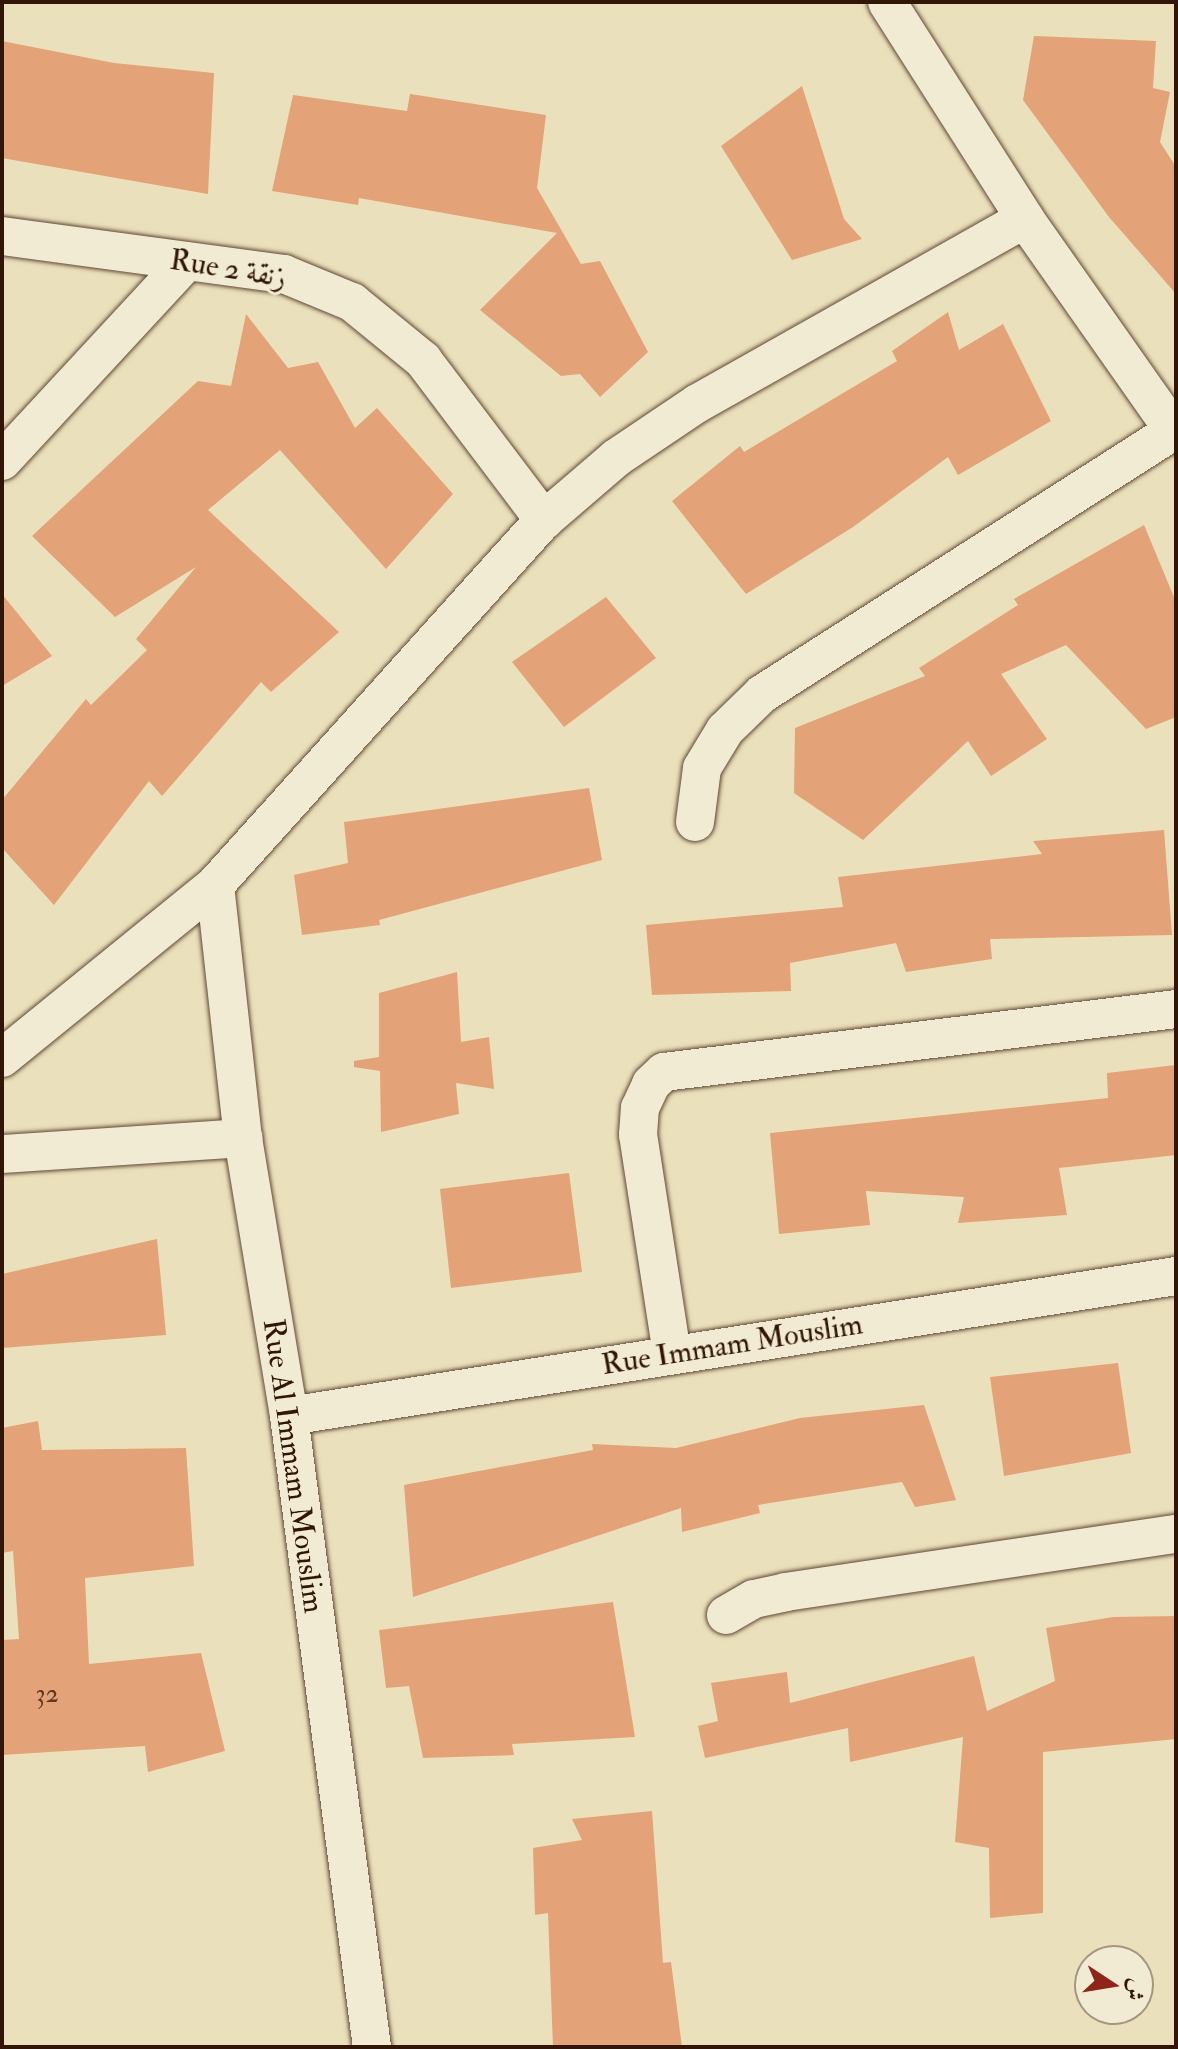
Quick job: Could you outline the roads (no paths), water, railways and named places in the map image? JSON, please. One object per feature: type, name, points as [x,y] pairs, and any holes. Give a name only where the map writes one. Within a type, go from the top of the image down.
[{"type":"street","points":[[695,822],[702,768],[725,730],[762,694],[1175,433],[1025,219],[887,2]]},
{"type":"street","points":[[2,1058],[215,885],[544,520],[616,458],[698,403],[1025,219]]},
{"type":"street","name":"Rue 2 زنقة","points":[[2,236],[284,274],[352,302],[423,360],[544,520]]},
{"type":"street","points":[[2,461],[187,261]]},
{"type":"street","name":"Rue Al Immam Mouslim","points":[[215,885],[243,1138],[289,1416],[372,2047]]},
{"type":"street","points":[[672,1354],[638,1135],[640,1108],[651,1084],[664,1072],[1176,1009]]},
{"type":"street","points":[[2,1154],[243,1138]]},
{"type":"street","name":"Rue Immam Mouslim","points":[[289,1416],[1176,1276]]},
{"type":"street","points":[[726,1615],[754,1599],[786,1592],[1176,1534]]}]
